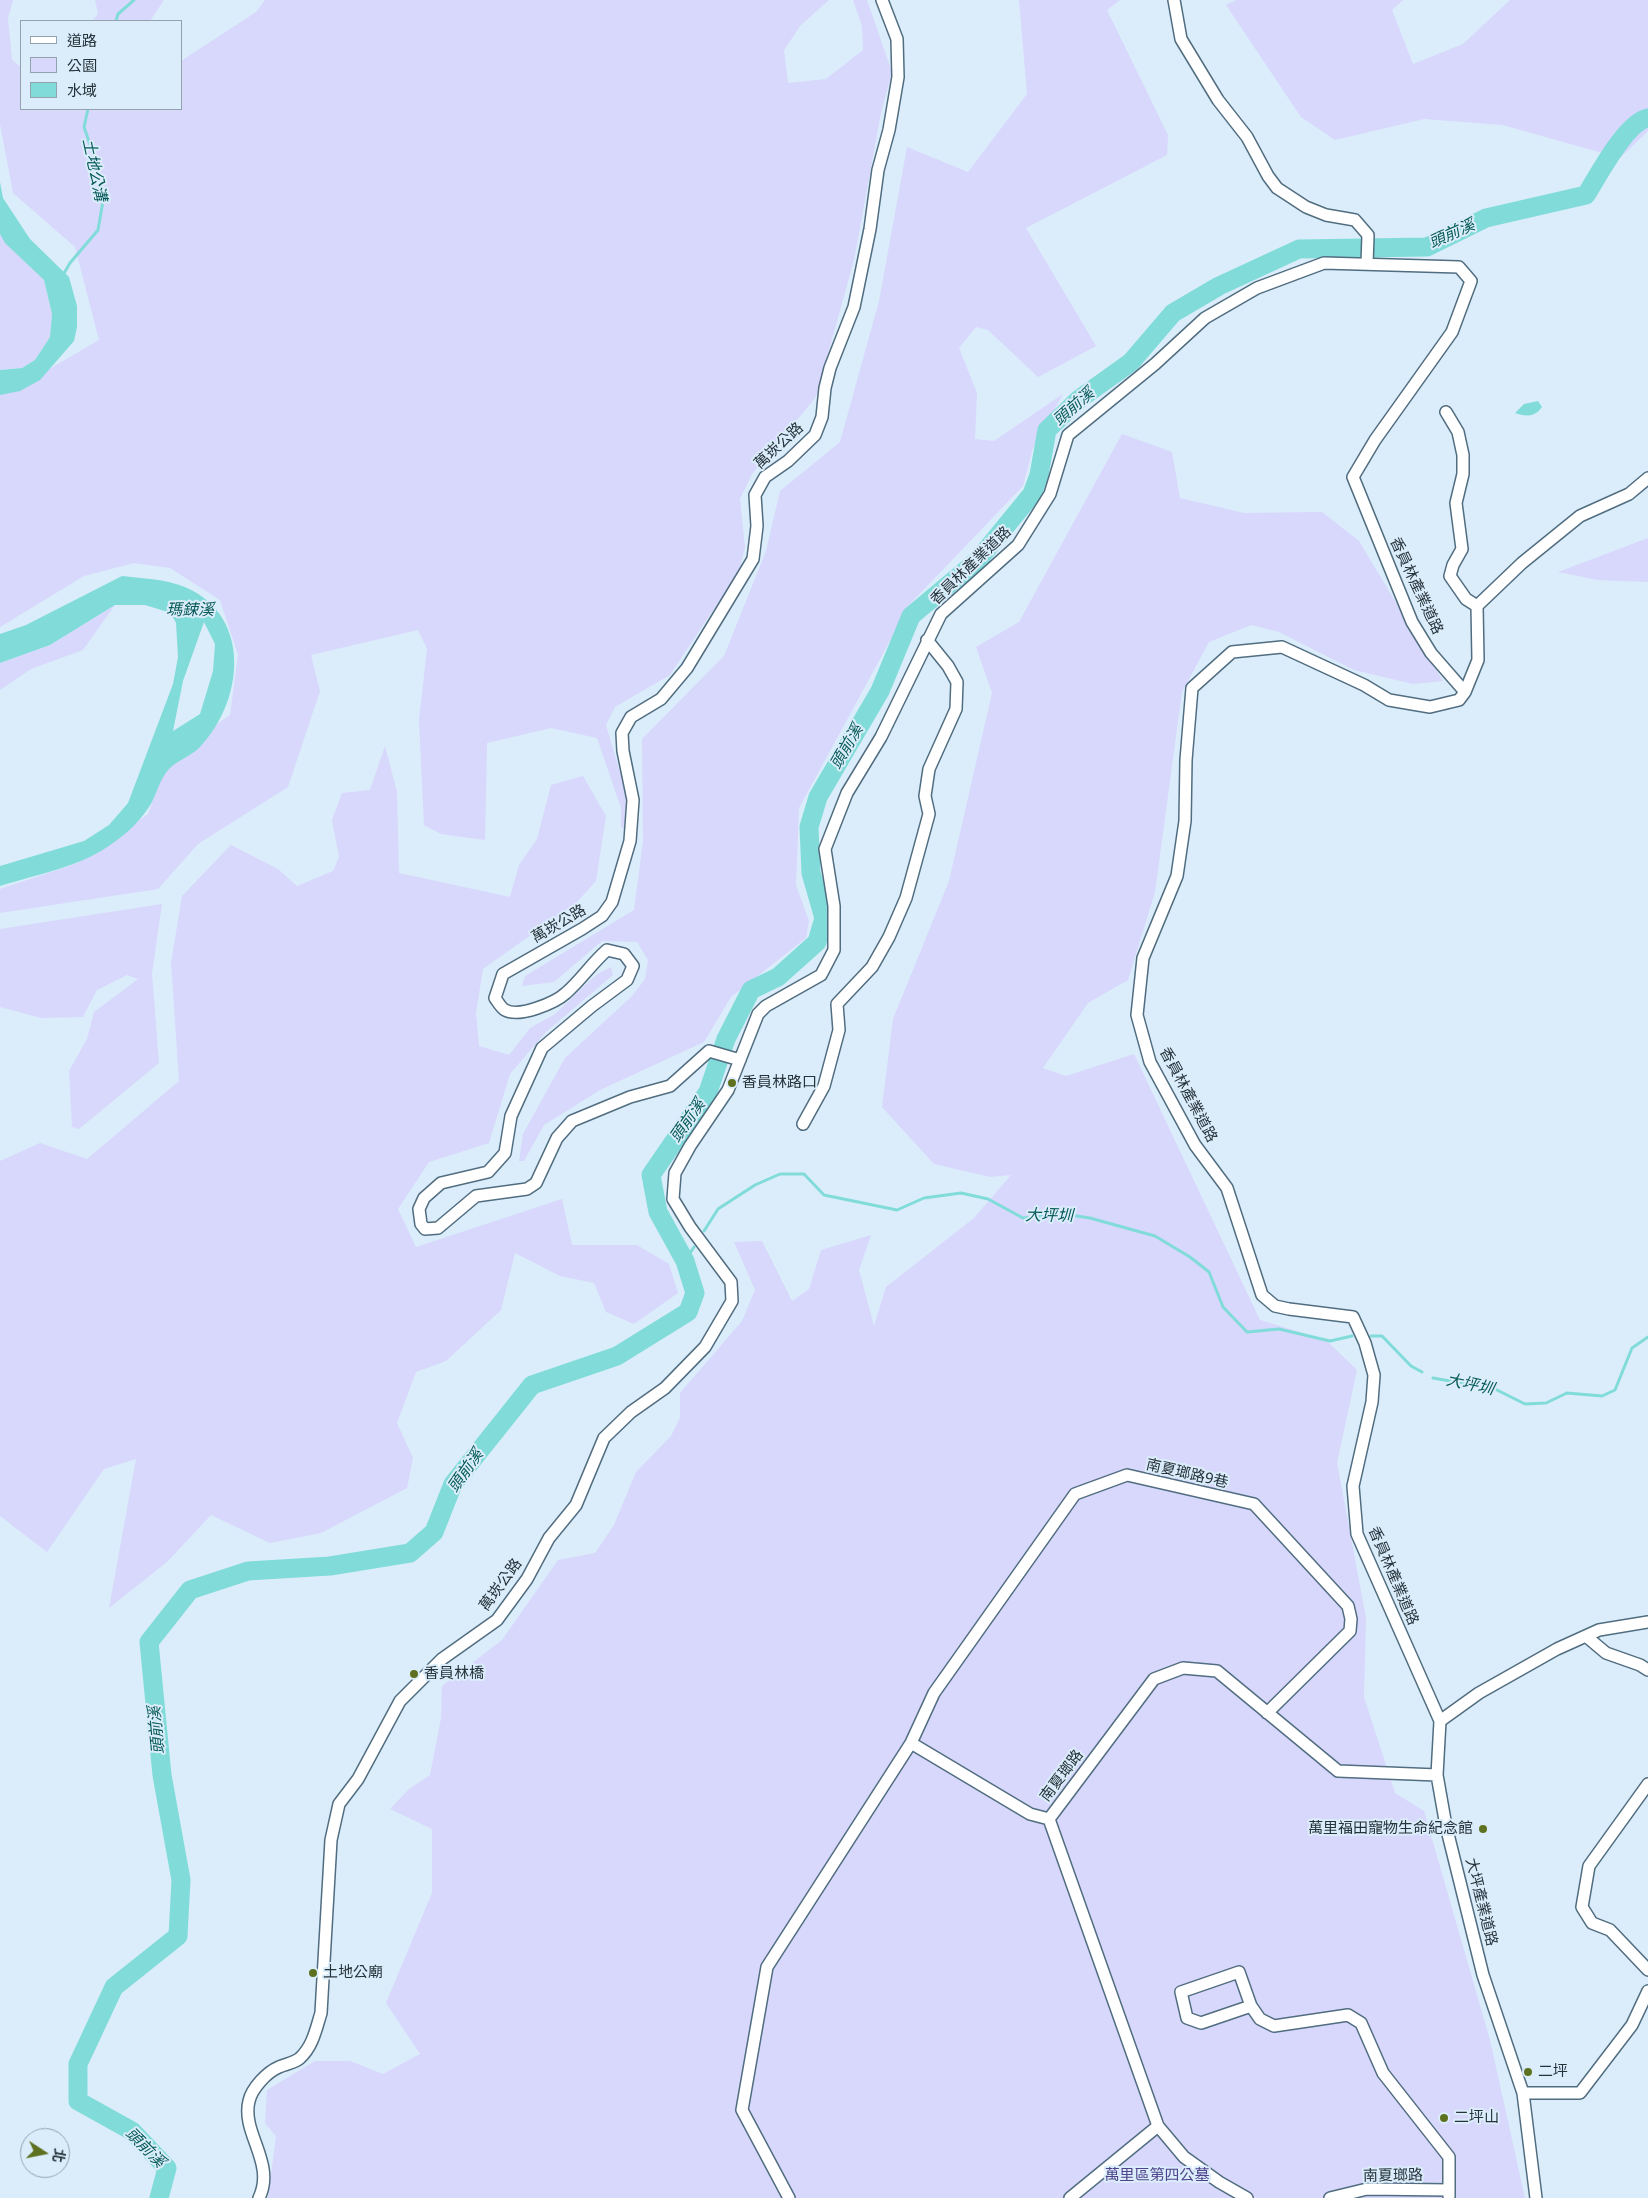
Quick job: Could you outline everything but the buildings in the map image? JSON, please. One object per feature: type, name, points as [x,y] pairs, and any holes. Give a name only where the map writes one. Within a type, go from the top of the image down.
[{"type":"street","name":"萬崁公路","points":[[259,2198],[265,2173],[247,2111],[249,2099],[257,2085],[276,2067],[299,2059],[314,2039],[321,2013],[331,1840],[339,1804],[358,1779],[400,1701],[442,1660],[497,1620],[527,1579],[548,1538],[576,1505],[604,1438],[630,1412],[665,1388],[706,1347],[732,1302],[730,1282],[690,1227],[673,1199],[675,1173],[690,1146],[728,1090],[740,1060],[709,1051],[670,1086],[630,1097],[572,1121],[557,1138],[536,1183],[527,1189],[476,1196],[438,1228],[425,1229],[421,1224],[419,1209],[424,1198],[441,1183],[488,1172],[504,1153],[511,1116],[542,1048],[592,1006],[627,980],[633,966],[624,954],[606,950],[565,994],[534,1010],[516,1013],[504,1010],[495,998],[504,974],[602,916],[612,902],[630,841],[633,800],[623,751],[622,733],[631,716],[661,699],[688,668],[753,559],[757,526],[755,494],[765,477],[788,461],[815,436],[822,418],[824,388],[854,307],[870,229],[878,170],[898,77],[897,38],[882,0]]},
{"type":"street","points":[[1174,0],[1181,39],[1218,100],[1247,137],[1268,176],[1277,188],[1306,207],[1326,215],[1356,220],[1368,235],[1367,264]]},
{"type":"street","name":"香員林產業道路","points":[[740,1060],[758,1014],[766,1006],[821,975],[834,950],[834,906],[825,849],[846,793],[881,736],[941,614],[1018,545],[1050,494],[1068,435],[1156,364],[1205,318],[1257,288],[1324,264],[1459,267],[1471,281],[1452,332],[1375,440],[1353,477],[1412,622],[1431,653],[1464,692],[1459,700],[1430,707],[1389,700],[1282,647],[1232,652],[1192,688],[1186,760],[1185,821],[1178,876],[1143,958],[1136,1014],[1150,1062],[1195,1145],[1227,1188],[1262,1295],[1275,1306],[1353,1318],[1365,1342],[1374,1376],[1372,1402],[1353,1486],[1357,1534],[1440,1721]]},
{"type":"street","points":[[1446,412],[1458,432],[1463,455],[1463,474],[1456,503],[1462,549],[1452,565],[1450,576],[1466,599],[1477,606]]},
{"type":"street","points":[[1464,692],[1478,660],[1477,606],[1522,563],[1580,516],[1629,494],[1648,478]]},
{"type":"street","points":[[803,1124],[824,1086],[839,1030],[837,1004],[872,967],[889,937],[906,898],[929,814],[925,796],[929,770],[956,709],[957,682],[948,666],[927,640]]},
{"type":"street","name":"南夏瑯路9巷","points":[[789,2198],[742,2110],[767,1967],[911,1743],[934,1693],[1075,1494],[1127,1475],[1254,1504],[1348,1606],[1351,1619],[1350,1631],[1268,1713]]},
{"type":"street","points":[[1440,1721],[1479,1693],[1556,1649],[1587,1637],[1599,1630],[1648,1622]]},
{"type":"street","points":[[1587,1637],[1606,1653],[1640,1665],[1648,1670]]},
{"type":"street","name":"南夏瑯路","points":[[1248,2198],[1218,2182],[1184,2157],[1158,2126],[1049,1819],[1154,1679],[1182,1668],[1217,1671],[1338,1771],[1437,1776]]},
{"type":"street","name":"大坪產業道路","points":[[1440,1721],[1437,1776],[1446,1826],[1483,1975],[1523,2093],[1536,2198]]},
{"type":"street","points":[[911,1743],[1030,1814],[1049,1819]]},
{"type":"street","points":[[1648,1784],[1589,1866],[1582,1907],[1592,1924],[1610,1930],[1648,1970]]},
{"type":"street","points":[[1251,2006],[1201,2023],[1186,2018],[1181,1992],[1240,1972],[1251,2006],[1260,2019],[1274,2026],[1348,2015],[1361,2023],[1383,2073],[1449,2157],[1449,2194]]},
{"type":"street","points":[[1523,2093],[1580,2093],[1632,2025],[1648,1991]]},
{"type":"street","points":[[1070,2198],[1158,2126]]},
{"type":"street","name":"南夏瑯路","points":[[1330,2198],[1367,2189],[1449,2194]]},
{"type":"green space","points":[[0,0],[13,0],[8,18],[12,60],[20,66],[20,110],[182,110],[182,60],[256,12],[265,0],[829,0],[801,25],[784,50],[788,83],[826,79],[863,50],[862,26],[853,0],[867,0],[892,72],[881,113],[854,260],[816,397],[752,474],[740,499],[745,547],[739,571],[670,675],[615,707],[606,725],[628,799],[625,830],[621,827],[621,808],[597,738],[551,728],[487,743],[485,840],[441,834],[424,825],[419,720],[427,649],[418,630],[311,655],[320,691],[288,787],[198,844],[158,889],[0,913],[0,889],[75,864],[148,814],[167,759],[230,715],[238,655],[220,600],[170,568],[134,563],[84,576],[0,627],[0,381],[34,378],[99,340],[75,247],[13,193],[0,124]]},
{"type":"green space","points":[[95,0],[164,0],[151,20],[93,20],[98,14]]},
{"type":"green space","points":[[1019,0],[1120,0],[1107,10],[1168,135],[1167,155],[1026,228],[1096,346],[1038,377],[988,330],[976,327],[959,348],[977,393],[975,439],[994,441],[1063,394],[1033,448],[1023,486],[910,604],[799,808],[796,885],[809,921],[806,938],[731,997],[704,1042],[600,1090],[544,1125],[524,1161],[519,1161],[523,1134],[565,1058],[632,996],[645,979],[648,960],[637,942],[602,941],[554,982],[522,986],[525,976],[634,910],[643,841],[642,739],[724,656],[766,551],[780,491],[840,442],[879,301],[907,147],[968,172],[1027,94]]},
{"type":"green space","points":[[1236,0],[1403,0],[1392,10],[1413,64],[1463,44],[1510,0],[1648,0],[1648,131],[1620,158],[1503,125],[1424,119],[1335,140],[1301,117],[1226,5]]},
{"type":"green space","points":[[0,234],[6,243],[44,280],[52,314],[50,337],[35,360],[22,368],[0,370]]},
{"type":"green space","name":"萬里區第四公墓","points":[[1122,434],[1172,452],[1180,498],[1244,513],[1322,512],[1359,541],[1443,681],[1413,684],[1354,670],[1279,632],[1251,625],[1209,642],[1182,692],[1155,892],[1128,980],[1088,1003],[1043,1068],[1066,1076],[1134,1054],[1260,1320],[1326,1340],[1357,1370],[1337,1463],[1366,1618],[1364,1697],[1395,1793],[1424,1811],[1490,2040],[1525,2198],[268,2198],[276,2136],[265,2123],[267,2090],[315,2061],[350,2061],[383,2074],[420,2054],[386,2003],[432,1893],[432,1829],[390,1809],[409,1789],[430,1775],[441,1718],[442,1686],[502,1640],[558,1560],[595,1553],[614,1525],[636,1472],[671,1436],[680,1418],[680,1393],[742,1321],[755,1290],[734,1242],[762,1241],[792,1301],[809,1289],[821,1250],[871,1235],[859,1270],[874,1326],[886,1287],[974,1218],[1011,1175],[990,1177],[934,1164],[882,1107],[893,1019],[949,881],[992,693],[976,647],[1019,622]]},
{"type":"green space","points":[[1648,538],[1648,582],[1598,580],[1558,572]]},
{"type":"green space","points":[[115,605],[83,650],[31,669],[0,690],[0,663],[50,645]]},
{"type":"green space","points":[[385,746],[397,792],[399,873],[510,897],[519,865],[537,839],[551,785],[583,776],[606,816],[596,881],[576,903],[483,969],[476,1013],[479,1046],[509,1055],[530,1028],[555,1014],[596,975],[611,967],[613,975],[546,1032],[510,1074],[489,1143],[429,1162],[398,1209],[416,1247],[562,1199],[572,1245],[637,1245],[669,1264],[678,1293],[634,1324],[606,1312],[594,1283],[560,1276],[515,1253],[501,1310],[446,1361],[416,1372],[397,1423],[413,1458],[407,1488],[321,1533],[270,1543],[211,1515],[167,1562],[109,1608],[136,1459],[104,1469],[47,1552],[0,1516],[0,1161],[40,1143],[87,1159],[179,1081],[171,963],[182,896],[231,845],[278,869],[297,886],[333,871],[339,857],[332,820],[342,793],[370,790]]},
{"type":"green space","points":[[162,904],[152,973],[159,1063],[79,1129],[72,1127],[69,1071],[87,1039],[94,1012],[138,979],[127,975],[97,990],[83,1017],[41,1018],[0,1007],[0,929]]},
{"type":"water","points":[[0,182],[3,198],[30,239],[69,277],[77,306],[77,327],[74,341],[40,380],[20,391],[0,395],[0,370],[22,368],[35,360],[50,337],[52,314],[44,280],[5,243],[0,234]]},
{"type":"water","points":[[1538,401],[1542,407],[1536,413],[1523,415],[1515,413],[1524,404]]},
{"type":"water","name":"瑪鋉溪","points":[[122,576],[169,582],[195,592],[213,606],[226,624],[232,644],[234,666],[231,688],[225,709],[214,729],[200,747],[166,772],[152,802],[130,830],[101,851],[87,858],[59,869],[0,886],[0,866],[84,841],[109,825],[128,803],[173,684],[178,657],[176,623],[171,613],[145,605],[115,605],[50,645],[0,663],[0,634],[26,625]],"holes":[[[204,622],[215,644],[213,671],[200,714],[173,731],[183,681]]]},
{"type":"waterway","name":"土地公溝","points":[[116,20],[118,14],[134,0]]},
{"type":"waterway","name":"土地公溝","points":[[63,275],[70,263],[98,230],[103,201],[94,156],[84,127],[88,110]]},
{"type":"waterway","name":"頭前溪","points":[[159,2198],[167,2168],[132,2131],[78,2101],[78,2064],[114,1987],[178,1936],[181,1880],[162,1775],[149,1642],[190,1590],[248,1571],[330,1566],[410,1553],[434,1532],[453,1484],[532,1385],[617,1356],[688,1312],[695,1293],[685,1261],[658,1212],[651,1175],[708,1092],[726,1039],[751,990],[778,977],[817,942],[824,918],[811,873],[809,827],[818,797],[880,691],[911,616],[978,560],[1032,494],[1039,475],[1047,430],[1078,400],[1131,362],[1173,313],[1219,286],[1299,249],[1427,247],[1486,218],[1586,195],[1622,139],[1631,129],[1648,118]]},
{"type":"waterway","name":"大坪圳","points":[[704,1231],[718,1209],[755,1185],[780,1174],[804,1174],[824,1195],[897,1210],[924,1198],[961,1193],[988,1199],[1023,1218],[1063,1214],[1090,1218],[1155,1236],[1190,1257],[1209,1272],[1223,1307],[1247,1332],[1279,1329],[1330,1341],[1352,1336]]},
{"type":"waterway","name":"大坪圳","points":[[685,1261],[694,1247]]},
{"type":"waterway","name":"大坪圳","points":[[1371,1336],[1382,1336],[1411,1366],[1422,1372]]},
{"type":"waterway","name":"大坪圳","points":[[1433,1378],[1495,1389],[1525,1404],[1546,1403],[1567,1393],[1602,1396],[1615,1390],[1632,1348],[1648,1337]]},
{"type":"place","name":"香員林路口","points":[[732,1083]]},
{"type":"place","name":"香員林橋","points":[[414,1674]]},
{"type":"place","name":"萬里福田寵物生命紀念館","points":[[1483,1829]]},
{"type":"place","name":"土地公廟","points":[[313,1973]]},
{"type":"place","name":"二坪","points":[[1528,2072]]},
{"type":"place","name":"二坪山","points":[[1444,2118]]}]
